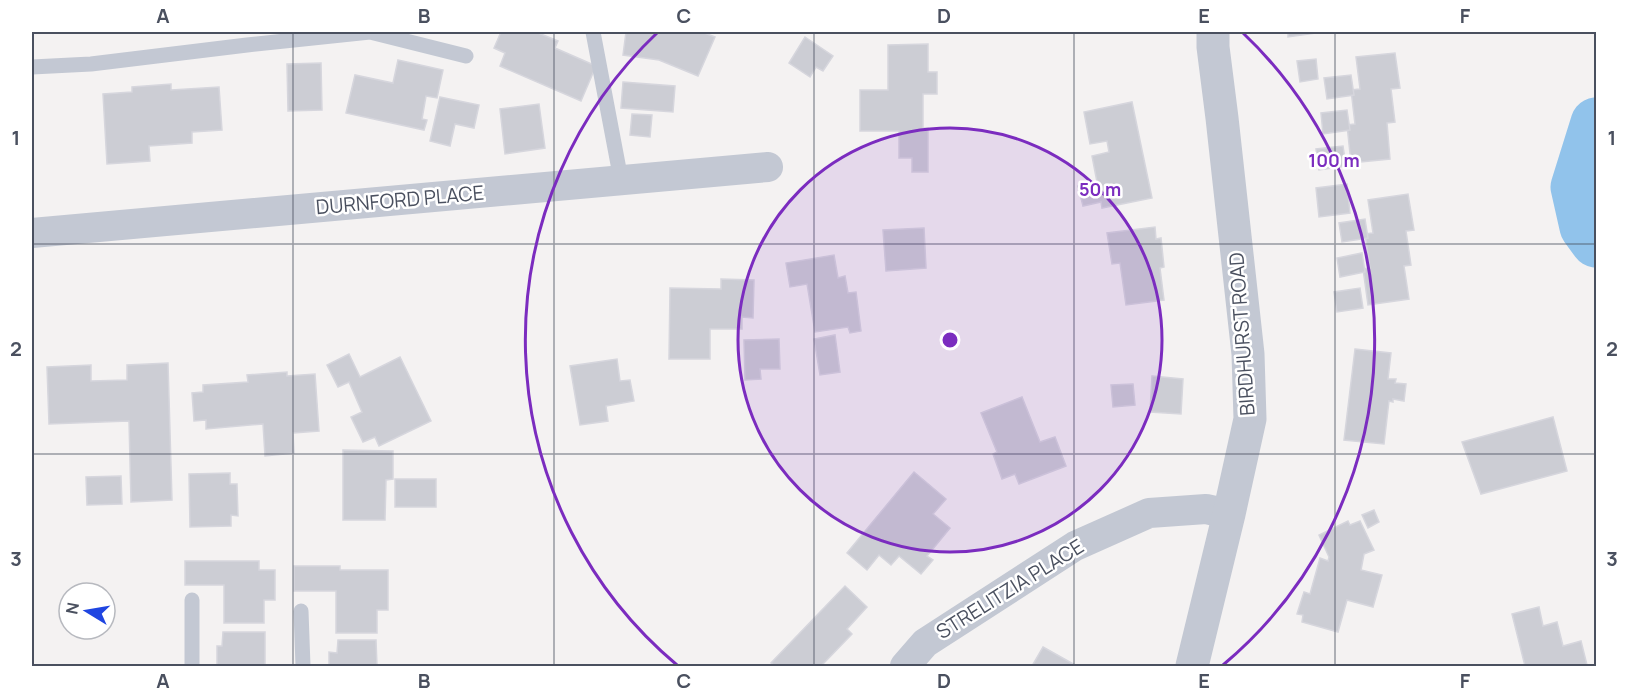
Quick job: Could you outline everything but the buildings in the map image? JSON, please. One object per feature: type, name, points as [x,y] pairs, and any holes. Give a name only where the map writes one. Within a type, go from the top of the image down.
[{"type":"street","name":"BIRDHURST ROAD","points":[[1192,666],[1250,419],[1248,354],[1213,47],[1214,32]]},
{"type":"street","name":"DURNFORD PLACE","points":[[32,233],[768,167]]},
{"type":"street","name":"STRELITZIA PLACE","points":[[905,666],[925,643],[1075,546],[1149,513],[1206,509],[1229,514]]},
{"type":"lane","points":[[32,67],[91,64],[370,32],[466,56]]},
{"type":"lane","points":[[593,32],[621,180]]},
{"type":"lane","points":[[192,600],[192,666]]},
{"type":"lane","points":[[301,611],[303,666]]},
{"type":"waterway","points":[[1596,123],[1576,187],[1585,227],[1596,242]]}]
